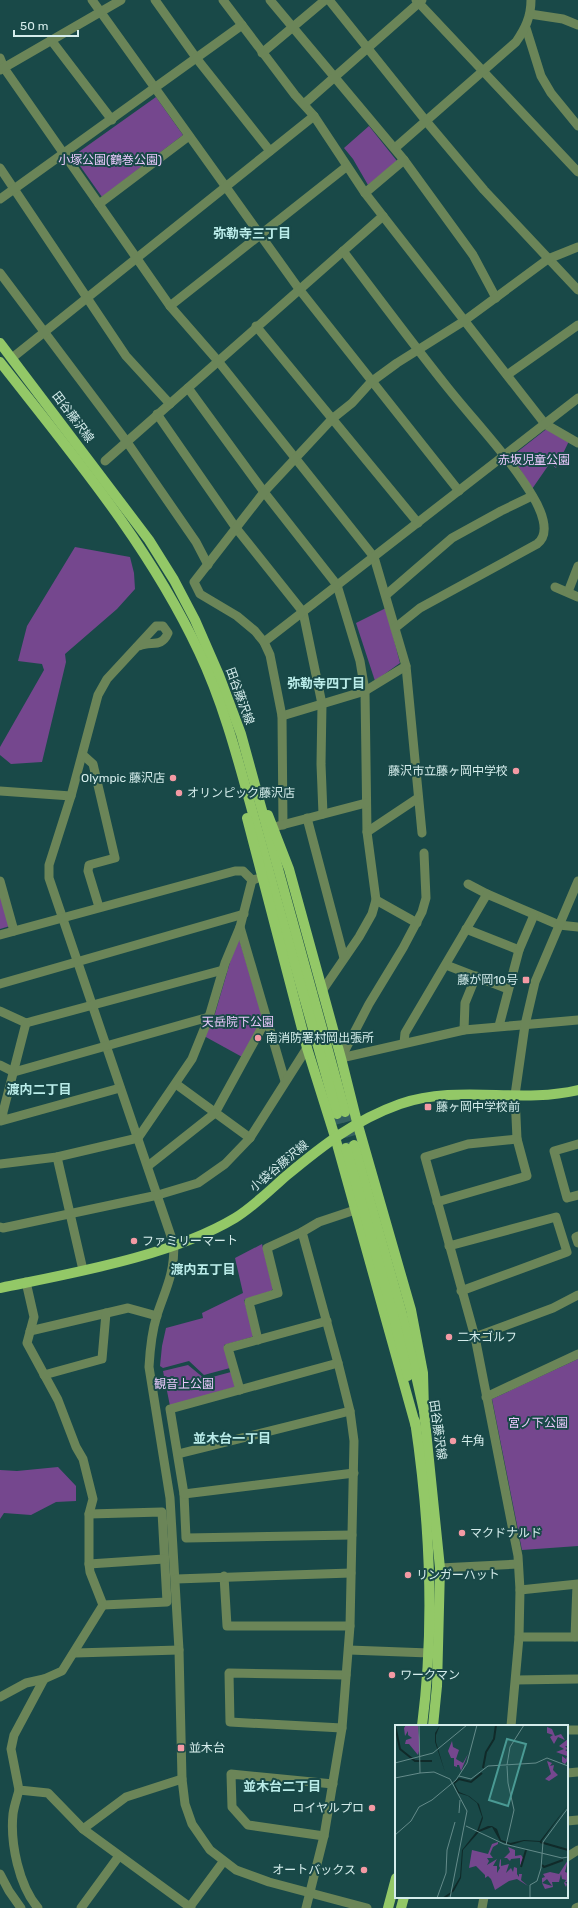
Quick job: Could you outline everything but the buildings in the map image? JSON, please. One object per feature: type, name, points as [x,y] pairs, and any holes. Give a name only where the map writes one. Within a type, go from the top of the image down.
[{"type":"main road","name":"田谷藤沢線","points":[[0,343],[149,540],[174,580],[195,620],[232,707],[256,789],[341,1113],[231,737],[200,653],[164,586],[143,551],[85,470],[0,362]]},
{"type":"main road","points":[[231,737],[247,816],[257,879],[335,1137],[354,1210],[416,1427]]},
{"type":"main road","points":[[256,789],[279,826],[288,869],[341,1058],[357,1122],[411,1310],[423,1373],[424,1411]]},
{"type":"main road","name":"小袋谷藤沢線","points":[[0,1288],[83,1270],[174,1245],[235,1218],[335,1137],[357,1122],[401,1104],[422,1098],[463,1094],[549,1095],[578,1090]]},
{"type":"main road","name":"田谷藤沢線","points":[[422,1725],[429,1653],[429,1566],[423,1478],[410,1384],[350,1146],[402,1314],[424,1411],[440,1568],[437,1686],[433,1725]]},
{"type":"main road","points":[[388,1908],[395,1882]]},
{"type":"main road","points":[[401,1908],[404,1898]]},
{"type":"street","points":[[92,0],[99,12],[261,234],[299,289],[371,382],[459,491]]},
{"type":"street","points":[[2,69],[121,0]]},
{"type":"street","points":[[155,0],[198,59],[270,151]]},
{"type":"street","points":[[223,0],[262,52],[314,116],[346,167],[365,193],[545,424],[578,443]]},
{"type":"street","points":[[270,0],[336,76],[395,148],[473,256],[496,298]]},
{"type":"street","points":[[262,52],[325,0]]},
{"type":"street","points":[[329,0],[426,121],[484,190],[578,290]]},
{"type":"street","points":[[395,148],[516,42],[526,28],[530,14],[531,0]]},
{"type":"street","points":[[304,104],[419,1],[483,72],[578,172]]},
{"type":"street","points":[[530,14],[563,19],[578,25]]},
{"type":"street","points":[[0,199],[198,59],[242,25]]},
{"type":"street","points":[[526,28],[541,76],[555,99],[578,126]]},
{"type":"street","points":[[51,40],[112,120]]},
{"type":"street","points":[[0,58],[2,69],[64,153],[170,306],[218,361],[374,557],[406,666],[422,833]]},
{"type":"street","points":[[12,358],[314,116]]},
{"type":"street","points":[[99,204],[189,136]]},
{"type":"street","points":[[365,193],[404,160]]},
{"type":"street","points":[[170,306],[346,167]]},
{"type":"street","points":[[0,168],[126,356],[170,404]]},
{"type":"street","points":[[105,461],[256,326],[383,216]]},
{"type":"street","points":[[366,803],[279,826],[282,716],[273,667],[264,642],[255,631],[236,616],[200,594],[194,582],[264,492],[295,457],[332,419],[352,403],[371,382],[397,363],[464,321],[548,259],[578,247]]},
{"type":"street","points":[[343,251],[418,351],[504,456],[532,496],[546,531],[542,540],[427,604],[395,628]]},
{"type":"street","points":[[0,273],[127,442],[196,542],[208,565]]},
{"type":"street","points":[[507,375],[578,325]]},
{"type":"street","points":[[256,326],[418,523]]},
{"type":"street","points":[[188,388],[264,492],[337,586],[360,661],[365,691],[367,832],[376,900],[372,914],[359,937],[322,991]]},
{"type":"street","points":[[264,642],[578,398]]},
{"type":"street","points":[[157,414],[236,528],[304,612],[322,704],[321,764],[323,814]]},
{"type":"street","points":[[386,595],[452,538],[532,496]]},
{"type":"street","points":[[568,592],[578,566]]},
{"type":"street","points":[[555,587],[578,596]]},
{"type":"street","points":[[139,646],[107,679],[98,695],[83,755],[49,865],[49,878],[61,917],[174,1245],[172,1274],[157,1316],[150,1350],[149,1367],[170,1498],[180,1650],[182,1779],[185,1804],[192,1824],[205,1844],[222,1862],[251,1876],[367,1908]]},
{"type":"street","points":[[282,716],[365,691],[406,666]]},
{"type":"street","points":[[83,755],[93,764],[115,858],[89,865],[88,871],[99,908]]},
{"type":"street","points":[[0,791],[71,796]]},
{"type":"street","points":[[367,832],[418,798]]},
{"type":"street","points":[[307,818],[344,958]]},
{"type":"street","points":[[341,1058],[369,1004],[417,924],[426,898],[424,853]]},
{"type":"street","points":[[0,935],[61,917],[235,871],[243,871],[257,879],[223,970],[210,1017],[192,1060],[138,1138],[56,1157],[0,1164]]},
{"type":"street","points":[[0,881],[14,931]]},
{"type":"street","points":[[437,1202],[527,1176],[517,1139],[515,1095],[525,1024],[535,982],[578,881]]},
{"type":"street","points":[[468,884],[487,894],[559,925],[578,927]]},
{"type":"street","points":[[404,1043],[405,1033],[487,894]]},
{"type":"street","points":[[376,900],[417,924]]},
{"type":"street","points":[[0,984],[244,914]]},
{"type":"street","points":[[500,1026],[508,989],[519,950],[534,915]]},
{"type":"street","points":[[240,927],[285,1081]]},
{"type":"street","points":[[466,929],[519,950]]},
{"type":"street","points":[[446,965],[508,989]]},
{"type":"street","points":[[0,1011],[26,1023],[223,970]]},
{"type":"street","points":[[464,1030],[465,1003],[476,976]]},
{"type":"street","points":[[0,1065],[14,1072],[210,1017]]},
{"type":"street","points":[[148,1166],[215,1113],[266,1020]]},
{"type":"street","points":[[341,1058],[464,1030],[578,1020]]},
{"type":"street","points":[[1,1119],[26,1023]]},
{"type":"street","points":[[0,1227],[3,1228],[158,1195],[198,1183],[225,1164],[250,1138],[307,1048]]},
{"type":"street","points":[[176,1084],[250,1138]]},
{"type":"street","points":[[1,1119],[120,1088]]},
{"type":"street","points":[[511,1725],[519,1637],[520,1590],[518,1556],[475,1338],[425,1157],[468,1144],[517,1139]]},
{"type":"street","points":[[578,1144],[554,1151],[567,1198],[578,1195]]},
{"type":"street","points":[[56,1157],[83,1270]]},
{"type":"street","points":[[258,1340],[248,1302],[278,1293],[267,1248],[302,1232],[318,1222],[354,1210]]},
{"type":"street","points":[[449,1246],[556,1217],[567,1252],[461,1291]]},
{"type":"street","points":[[302,1232],[350,1411],[354,1441],[349,1650],[342,1728],[324,1836],[306,1908]]},
{"type":"street","points":[[578,1236],[576,1237],[578,1243]]},
{"type":"street","points":[[26,1282],[34,1317],[27,1343],[58,1400],[76,1447],[83,1459],[93,1500],[89,1514],[89,1564],[90,1572],[103,1604]]},
{"type":"street","points":[[475,1338],[553,1308],[578,1295]]},
{"type":"street","points":[[30,1331],[128,1308],[157,1316]]},
{"type":"street","points":[[44,1375],[102,1359],[106,1313]]},
{"type":"street","points":[[240,1390],[228,1348],[326,1321]]},
{"type":"street","points":[[486,1397],[578,1354]]},
{"type":"street","points":[[338,1363],[170,1410],[184,1494],[186,1538],[352,1535]]},
{"type":"street","points":[[178,1454],[350,1411]]},
{"type":"street","points":[[184,1494],[354,1473]]},
{"type":"street","points":[[89,1514],[162,1512],[167,1602],[103,1604]]},
{"type":"street","points":[[89,1564],[164,1559]]},
{"type":"street","points":[[440,1568],[518,1564]]},
{"type":"street","points":[[176,1579],[224,1576],[351,1573]]},
{"type":"street","points":[[224,1576],[227,1626],[350,1626]]},
{"type":"street","points":[[519,1637],[577,1637],[577,1584],[520,1590]]},
{"type":"street","points":[[1,1698],[26,1683],[44,1679],[62,1671],[75,1653],[103,1604]]},
{"type":"street","points":[[75,1653],[180,1650]]},
{"type":"street","points":[[349,1650],[429,1653]]},
{"type":"street","points":[[342,1728],[230,1722],[229,1673],[346,1675]]},
{"type":"street","points":[[38,1908],[31,1900],[20,1875],[14,1844],[13,1814],[19,1790],[12,1749],[14,1735],[44,1679]]},
{"type":"street","points":[[516,1680],[578,1679]]},
{"type":"street","points":[[568,1773],[578,1772]]},
{"type":"street","points":[[324,1836],[248,1825],[232,1807],[231,1774],[333,1784]]},
{"type":"street","points":[[83,1829],[126,1797],[182,1779]]},
{"type":"street","points":[[19,1790],[48,1793],[83,1829],[190,1908],[222,1862]]},
{"type":"street","points":[[568,1821],[578,1820]]},
{"type":"street","points":[[568,1856],[578,1850]]},
{"type":"street","points":[[81,1908],[119,1856]]},
{"type":"street","points":[[0,1874],[8,1891],[22,1908]]},
{"type":"street","points":[[482,1908],[484,1898]]},
{"type":"green space","name":"小塚公園(鶴巻公園)","points":[[156,97],[183,135],[102,197],[73,156]]},
{"type":"green space","points":[[369,126],[397,161],[368,185],[353,159],[344,148]]},
{"type":"green space","name":"赤坂児童公園","points":[[549,427],[570,439],[556,468],[550,463],[532,489],[512,456]]},
{"type":"green space","points":[[75,547],[130,557],[134,573],[135,589],[117,609],[65,654],[66,662],[42,762],[11,764],[0,755],[0,747],[44,670],[42,664],[18,661],[27,626]]},
{"type":"green space","points":[[386,608],[400,663],[375,681],[356,623]]},
{"type":"green space","points":[[0,888],[10,926],[0,929]]},
{"type":"green space","name":"天岳院下公園","points":[[238,935],[265,1025],[244,1058],[204,1036],[214,1017]]},
{"type":"green space","points":[[262,1244],[273,1289],[244,1300],[254,1334],[252,1337],[224,1345],[230,1368],[204,1375],[189,1361],[163,1368],[160,1366],[166,1328],[203,1318],[202,1313],[243,1293],[235,1258]]},
{"type":"green space","name":"宮ノ下公園","points":[[578,1359],[578,1546],[522,1550],[492,1399]]},
{"type":"green space","name":"観音上公園","points":[[188,1365],[205,1379],[231,1372],[235,1387],[170,1406],[163,1371]]},
{"type":"green space","points":[[58,1467],[76,1486],[76,1501],[56,1502],[31,1515],[4,1513],[0,1519],[0,1470],[17,1471]]},
{"type":"tunnel","points":[[345,1112],[354,1145]]},
{"type":"tunnel","points":[[337,1114],[346,1148]]},
{"type":"place","name":"藤沢市立藤ヶ岡中学校","points":[[516,771]]},
{"type":"place","name":"Olympic 藤沢店","points":[[173,778]]},
{"type":"place","name":"オリンピック藤沢店","points":[[179,793]]},
{"type":"place","name":"藤が岡10号","points":[[526,980]]},
{"type":"place","name":"南消防署村岡出張所","points":[[258,1038]]},
{"type":"place","name":"藤ヶ岡中学校前","points":[[428,1107]]},
{"type":"place","name":"ファミリーマート","points":[[134,1241]]},
{"type":"place","name":"二木ゴルフ","points":[[449,1337]]},
{"type":"place","name":"牛角","points":[[453,1441]]},
{"type":"place","name":"マクドナルド","points":[[462,1533]]},
{"type":"place","name":"リンガーハット","points":[[408,1575]]},
{"type":"place","name":"ワークマン","points":[[392,1675]]},
{"type":"place","name":"並木台","points":[[181,1748]]},
{"type":"place","name":"ロイヤルプロ","points":[[372,1808]]},
{"type":"place","name":"オートバックス","points":[[364,1870]]},
{"type":"district","name":"弥勒寺三丁目","points":[[252,233]]},
{"type":"district","name":"弥勒寺四丁目","points":[[326,683]]},
{"type":"district","name":"渡内二丁目","points":[[39,1089]]},
{"type":"district","name":"渡内五丁目","points":[[203,1269]]},
{"type":"district","name":"並木台一丁目","points":[[232,1438]]},
{"type":"district","name":"並木台二丁目","points":[[282,1786]]}]
